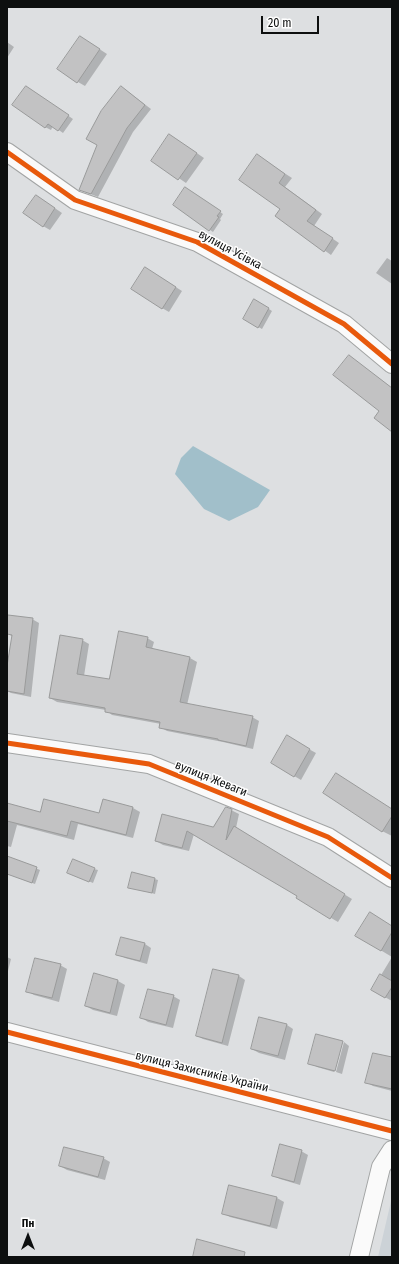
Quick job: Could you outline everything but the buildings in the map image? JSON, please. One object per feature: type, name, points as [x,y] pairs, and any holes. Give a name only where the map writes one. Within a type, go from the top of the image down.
[{"type":"street","name":"вулиця Усівка","points":[[7,152],[75,200],[197,242],[344,324],[392,364]]},
{"type":"street","name":"вулиця Жеваги","points":[[7,743],[149,764],[328,837],[392,878]]},
{"type":"street","name":"вулиця Захисників України","points":[[7,1032],[392,1131]]},
{"type":"street","points":[[359,1257],[380,1167],[392,1150]]},
{"type":"shaded area","points":[[392,1197],[392,1257],[378,1257]]},
{"type":"water","points":[[193,446],[270,490],[258,507],[229,521],[204,509],[175,474],[181,458]]},
{"type":"cycle path","points":[[7,152],[75,200],[197,242],[344,324],[392,364]]},
{"type":"cycle path","points":[[7,743],[149,764],[328,837],[392,878]]},
{"type":"cycle path","points":[[7,1032],[392,1131]]}]
